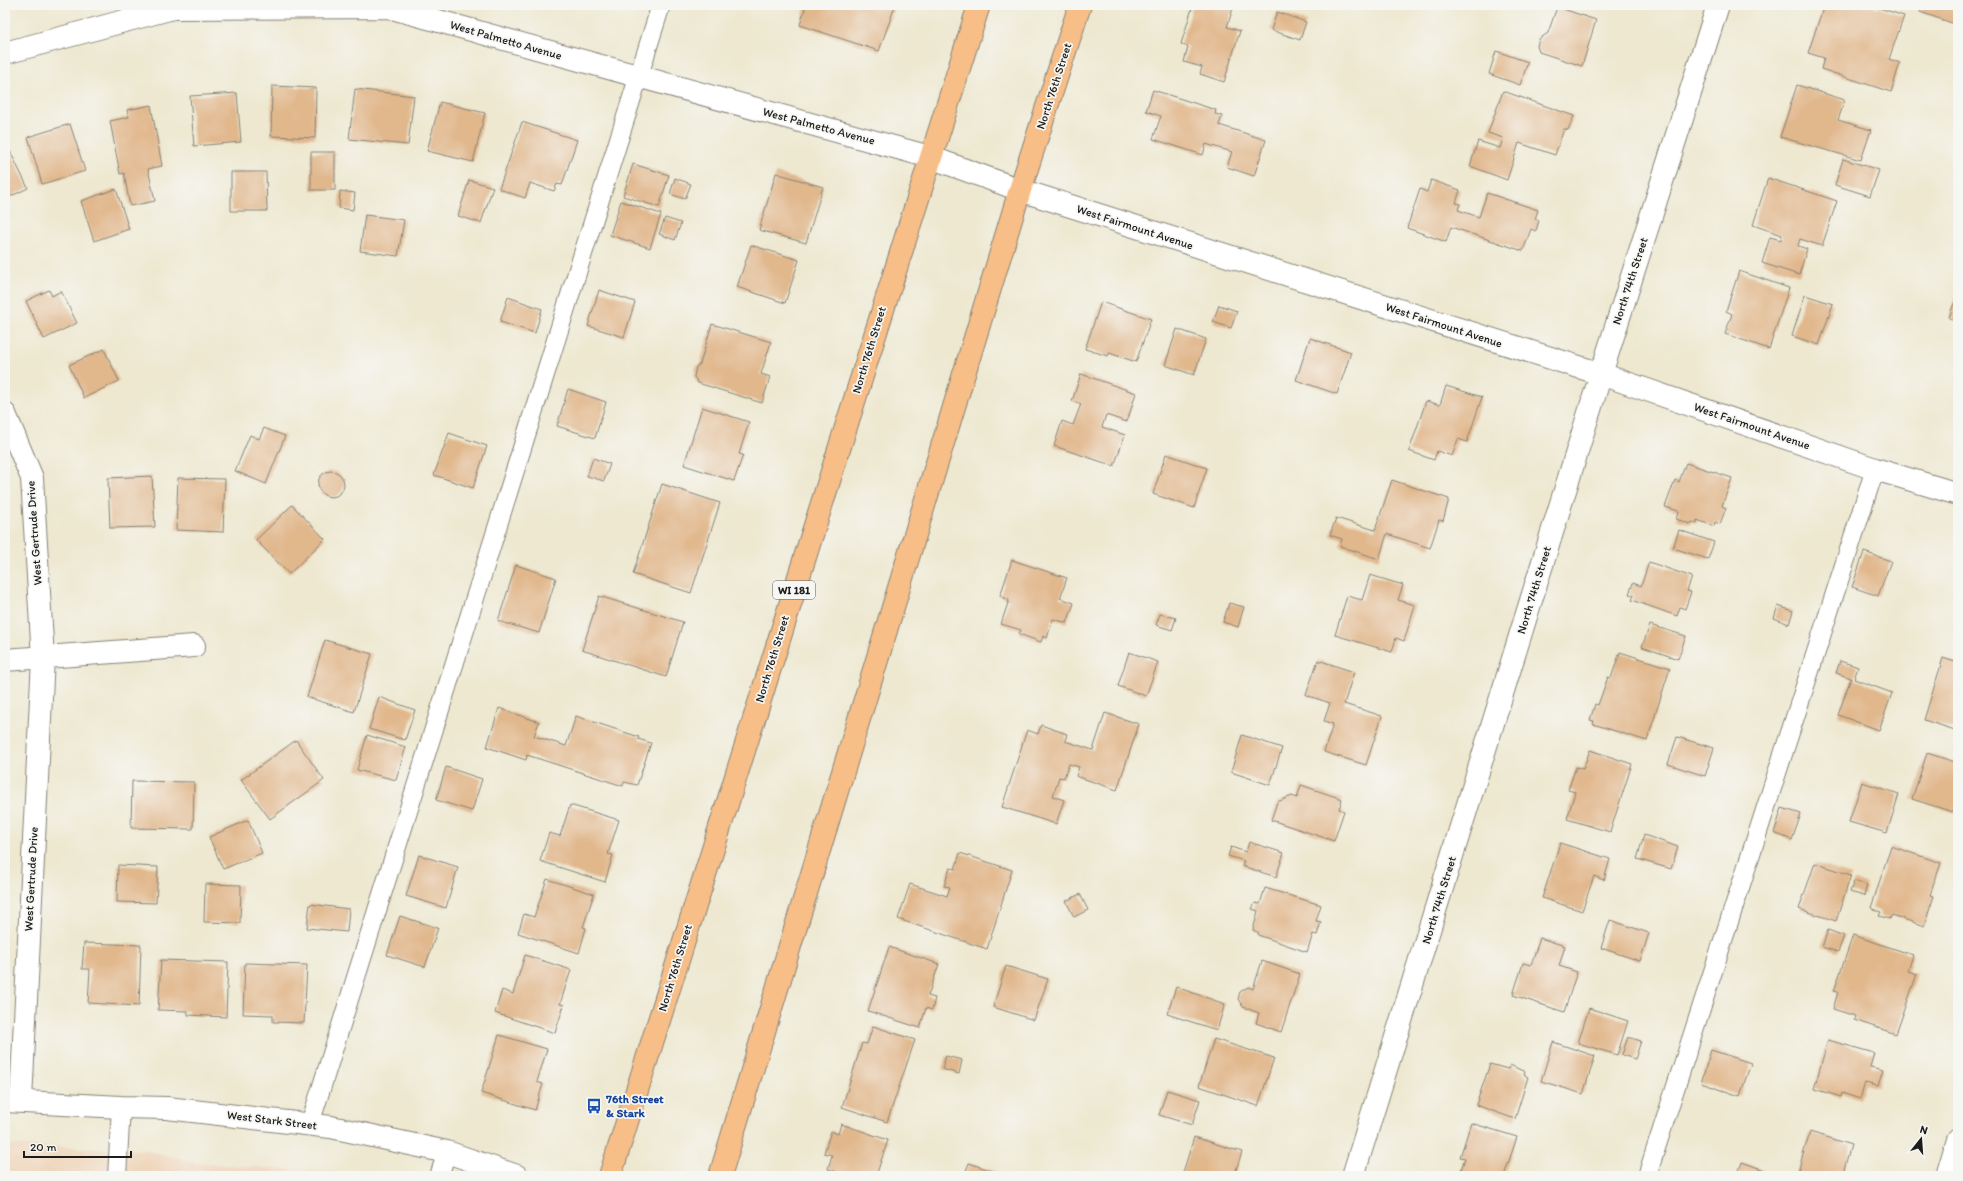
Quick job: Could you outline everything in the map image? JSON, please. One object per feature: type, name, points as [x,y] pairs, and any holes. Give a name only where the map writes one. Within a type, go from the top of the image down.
[{"type":"main road","name":"North 76th Street","points":[[610,1176],[979,5]]},
{"type":"main road","name":"North 76th Street","points":[[720,1176],[1020,190],[1080,5]]},
{"type":"street","name":"North 74th Street","points":[[1353,1176],[1601,374],[1718,5]]},
{"type":"street","name":"West Palmetto Avenue","points":[[5,53],[173,8],[388,6],[638,77],[930,157]]},
{"type":"street","name":"West Fairmount Avenue","points":[[930,157],[1020,190],[1601,374],[1875,469],[1958,494]]},
{"type":"street","name":"West Gertrude Drive","points":[[5,414],[32,478],[42,658],[13,1100]]},
{"type":"street","points":[[5,660],[194,646]]},
{"type":"street","name":"West Stark Street","points":[[13,1100],[121,1107],[167,1108],[331,1127],[447,1152],[517,1176]]},
{"type":"street","points":[[1947,1176],[1958,1139]]},
{"type":"lane","points":[[310,1124],[661,5]]},
{"type":"lane","points":[[1647,1176],[1875,469]]},
{"type":"lane","points":[[117,1176],[121,1107]]},
{"type":"lane","points":[[439,1176],[447,1152]]},
{"type":"path","points":[[5,1165],[7,1140]]},
{"type":"shaded area","points":[[5,1145],[145,1150],[197,1163],[330,1172],[347,1176],[5,1176]]},
{"type":"building","points":[[806,5],[895,6],[879,51],[800,25]]},
{"type":"building","points":[[1193,5],[1234,5],[1227,27],[1240,31],[1224,82],[1200,74],[1202,67],[1184,62],[1188,47],[1181,44]]},
{"type":"building","points":[[1824,5],[1870,5],[1904,16],[1889,59],[1900,63],[1891,92],[1821,69],[1824,58],[1808,53]]},
{"type":"building","points":[[1922,5],[1958,5],[1958,14],[1955,24],[1920,12]]},
{"type":"building","points":[[1557,7],[1596,20],[1582,66],[1539,52],[1537,46],[1539,39],[1548,33]]},
{"type":"building","points":[[1277,12],[1306,22],[1300,40],[1271,30]]},
{"type":"building","points":[[1496,51],[1528,62],[1520,85],[1489,74]]},
{"type":"building","points":[[1797,85],[1845,100],[1838,120],[1871,130],[1861,160],[1780,137]]},
{"type":"building","points":[[272,86],[316,88],[315,138],[271,136]]},
{"type":"building","points":[[355,89],[414,96],[408,145],[349,139]]},
{"type":"building","points":[[1153,90],[1216,110],[1215,114],[1222,116],[1219,125],[1266,140],[1254,176],[1227,167],[1232,152],[1206,144],[1203,155],[1153,139],[1161,116],[1146,111]]},
{"type":"building","points":[[1503,91],[1574,116],[1568,130],[1564,129],[1555,155],[1519,143],[1507,180],[1470,166],[1478,141],[1500,148],[1503,138],[1488,133]]},
{"type":"building","points":[[237,93],[241,142],[194,146],[190,96]]},
{"type":"building","points":[[440,102],[485,113],[473,162],[427,151]]},
{"type":"building","points":[[151,105],[162,166],[148,169],[155,201],[130,206],[124,173],[120,174],[110,121],[129,117],[127,110]]},
{"type":"building","points":[[522,122],[577,140],[562,185],[557,184],[554,191],[530,183],[525,198],[499,189]]},
{"type":"building","points":[[70,124],[85,171],[42,184],[28,137]]},
{"type":"building","points":[[5,141],[28,188],[5,199]]},
{"type":"building","points":[[311,152],[335,152],[335,190],[311,190]]},
{"type":"building","points":[[1843,159],[1879,170],[1870,196],[1835,185]]},
{"type":"building","points":[[633,164],[669,175],[659,207],[623,196]]},
{"type":"building","points":[[231,172],[266,172],[267,211],[231,211]]},
{"type":"building","points":[[776,173],[823,187],[806,243],[759,230]]},
{"type":"building","points":[[675,178],[691,184],[685,199],[670,194]]},
{"type":"building","points":[[1768,178],[1837,201],[1822,246],[1800,239],[1798,246],[1807,249],[1799,275],[1762,263],[1770,237],[1781,240],[1782,235],[1753,225]]},
{"type":"building","points":[[469,180],[493,187],[481,223],[458,216]]},
{"type":"building","points":[[1431,180],[1460,190],[1456,203],[1460,204],[1458,210],[1479,217],[1487,193],[1538,210],[1535,219],[1539,220],[1536,231],[1531,229],[1523,251],[1451,227],[1446,242],[1407,228],[1420,189],[1427,192]]},
{"type":"building","points":[[116,189],[129,229],[94,241],[81,201]]},
{"type":"building","points":[[340,191],[355,193],[353,210],[339,208]]},
{"type":"building","points":[[621,201],[661,214],[650,248],[610,235]]},
{"type":"building","points":[[365,215],[404,220],[398,256],[360,251]]},
{"type":"building","points":[[665,218],[681,223],[675,240],[659,234]]},
{"type":"building","points":[[751,245],[799,260],[785,303],[737,287]]},
{"type":"building","points":[[1739,271],[1789,288],[1769,349],[1725,334],[1732,314],[1726,311]]},
{"type":"building","points":[[49,290],[52,296],[61,291],[77,323],[44,339],[26,301]]},
{"type":"building","points":[[599,290],[635,302],[624,337],[588,326]]},
{"type":"building","points":[[1958,291],[1958,321],[1949,318]]},
{"type":"building","points":[[1805,295],[1833,304],[1819,345],[1792,336]]},
{"type":"building","points":[[508,297],[542,309],[535,333],[500,322]]},
{"type":"building","points":[[1101,302],[1151,319],[1136,362],[1109,353],[1108,356],[1085,349]]},
{"type":"building","points":[[1219,305],[1237,311],[1231,328],[1213,322]]},
{"type":"building","points":[[712,324],[771,342],[761,374],[770,377],[762,403],[698,383],[694,377],[696,367],[700,364]]},
{"type":"building","points":[[1177,329],[1206,339],[1194,375],[1165,365]]},
{"type":"building","points":[[1310,338],[1351,352],[1337,394],[1296,380]]},
{"type":"building","points":[[104,349],[119,381],[84,398],[69,365]]},
{"type":"building","points":[[1081,374],[1136,393],[1127,422],[1106,415],[1102,427],[1125,435],[1114,466],[1054,446],[1062,421],[1073,425],[1081,404],[1072,401]]},
{"type":"building","points":[[1446,386],[1482,397],[1467,442],[1458,439],[1452,456],[1437,451],[1434,460],[1409,451],[1426,401],[1440,405]]},
{"type":"building","points":[[568,389],[606,402],[595,438],[557,426]]},
{"type":"building","points":[[702,407],[749,422],[739,454],[743,455],[734,481],[684,465]]},
{"type":"building","points":[[264,428],[285,436],[266,484],[235,471],[250,435],[259,439]]},
{"type":"building","points":[[449,433],[487,446],[473,488],[434,475]]},
{"type":"building","points":[[1166,454],[1207,468],[1194,508],[1153,494]]},
{"type":"building","points":[[593,458],[610,464],[604,481],[587,476]]},
{"type":"building","points":[[1686,463],[1732,478],[1722,506],[1726,508],[1720,524],[1715,522],[1714,526],[1697,520],[1697,523],[1692,522],[1690,524],[1676,519],[1679,511],[1665,507],[1675,480],[1679,482]]},
{"type":"building","points":[[331,471],[340,475],[344,484],[340,493],[331,497],[322,493],[318,484],[322,475]]},
{"type":"building","points":[[152,476],[155,527],[110,528],[108,478]]},
{"type":"building","points":[[178,478],[225,479],[223,532],[176,530]]},
{"type":"building","points":[[1392,480],[1449,499],[1443,521],[1439,520],[1430,548],[1387,534],[1379,559],[1340,546],[1342,539],[1330,535],[1336,518],[1375,530]]},
{"type":"building","points":[[662,484],[720,503],[691,593],[633,574]]},
{"type":"building","points":[[292,505],[325,539],[289,574],[256,540]]},
{"type":"building","points":[[1679,530],[1714,542],[1708,559],[1673,548]]},
{"type":"building","points":[[1864,552],[1891,561],[1878,596],[1852,587]]},
{"type":"building","points":[[1012,560],[1067,578],[1060,598],[1074,603],[1067,623],[1053,619],[1047,638],[1043,636],[1041,642],[1019,634],[1021,630],[1001,624],[1009,600],[1000,596]]},
{"type":"building","points":[[1649,562],[1692,577],[1687,591],[1691,592],[1685,609],[1680,607],[1677,616],[1632,600],[1634,595],[1629,594],[1633,583],[1641,586]]},
{"type":"building","points":[[516,565],[556,578],[539,633],[498,621]]},
{"type":"building","points":[[1370,575],[1403,585],[1398,600],[1415,605],[1404,641],[1396,638],[1392,652],[1335,635],[1347,596],[1362,600]]},
{"type":"building","points":[[599,596],[683,622],[666,677],[582,650]]},
{"type":"building","points":[[1229,603],[1244,607],[1238,627],[1223,622]]},
{"type":"building","points":[[1778,606],[1793,611],[1789,624],[1774,618]]},
{"type":"building","points":[[1160,614],[1176,618],[1172,630],[1156,625]]},
{"type":"building","points":[[1650,625],[1686,636],[1678,659],[1642,647]]},
{"type":"building","points":[[325,640],[372,654],[354,712],[307,697]]},
{"type":"building","points":[[1129,652],[1158,662],[1146,696],[1118,686]]},
{"type":"building","points":[[1620,652],[1670,668],[1647,741],[1593,724],[1594,721],[1590,720],[1595,704],[1598,705],[1608,677],[1611,678]]},
{"type":"building","points":[[1943,658],[1958,663],[1958,731],[1924,720]]},
{"type":"building","points":[[1318,660],[1354,672],[1344,704],[1382,716],[1366,765],[1324,752],[1333,724],[1324,721],[1330,703],[1306,695]]},
{"type":"building","points":[[1840,661],[1858,667],[1854,679],[1892,693],[1879,730],[1838,715],[1851,678],[1836,673]]},
{"type":"building","points":[[379,697],[415,710],[405,740],[369,729]]},
{"type":"building","points":[[499,708],[539,722],[534,736],[566,746],[576,716],[639,737],[638,739],[651,743],[637,785],[624,782],[623,786],[527,755],[526,760],[487,747]]},
{"type":"building","points":[[1105,713],[1139,724],[1117,790],[1076,776],[1079,767],[1069,764],[1064,778],[1059,777],[1053,796],[1064,800],[1056,824],[1002,807],[1027,730],[1038,734],[1041,725],[1067,734],[1065,741],[1093,750]]},
{"type":"building","points":[[367,735],[406,747],[396,780],[357,770]]},
{"type":"building","points":[[1242,735],[1282,748],[1270,785],[1231,772]]},
{"type":"building","points":[[1677,737],[1714,748],[1705,776],[1668,764]]},
{"type":"building","points":[[296,740],[324,780],[270,819],[241,780]]},
{"type":"building","points":[[1590,750],[1632,764],[1610,832],[1567,819],[1575,792],[1568,790],[1576,767],[1583,769]]},
{"type":"building","points":[[1927,753],[1958,763],[1958,806],[1956,813],[1912,799]]},
{"type":"building","points":[[446,767],[482,779],[472,811],[436,800]]},
{"type":"building","points":[[132,781],[194,782],[193,829],[131,828]]},
{"type":"building","points":[[1862,782],[1899,794],[1887,833],[1849,822]]},
{"type":"building","points":[[1301,785],[1342,799],[1339,809],[1344,811],[1334,841],[1271,820],[1277,802],[1292,796],[1297,798]]},
{"type":"building","points":[[570,805],[619,820],[608,854],[613,855],[605,882],[540,861],[549,833],[560,836]]},
{"type":"building","points":[[1782,808],[1801,814],[1792,840],[1774,833]]},
{"type":"building","points":[[248,820],[262,853],[223,869],[209,837]]},
{"type":"building","points":[[1644,835],[1678,847],[1671,869],[1637,859]]},
{"type":"building","points":[[1249,842],[1284,853],[1276,877],[1242,866],[1244,861],[1228,856],[1231,847],[1246,852]]},
{"type":"building","points":[[1560,843],[1610,859],[1604,880],[1594,876],[1582,911],[1542,898]]},
{"type":"building","points":[[1891,846],[1941,863],[1930,895],[1934,896],[1924,926],[1892,915],[1890,919],[1879,916],[1881,912],[1871,908]]},
{"type":"building","points":[[960,853],[1012,870],[987,949],[898,919],[910,884],[947,896],[950,887],[944,886],[950,868],[955,869]]},
{"type":"building","points":[[419,855],[458,867],[446,908],[406,896]]},
{"type":"building","points":[[1815,863],[1851,875],[1836,921],[1799,909]]},
{"type":"building","points":[[118,865],[158,867],[156,903],[117,902]]},
{"type":"building","points":[[547,879],[594,894],[583,927],[586,928],[579,953],[518,933],[524,914],[534,917]]},
{"type":"building","points":[[1854,881],[1867,885],[1864,896],[1850,892]]},
{"type":"building","points":[[205,884],[241,885],[240,923],[204,922]]},
{"type":"building","points":[[1265,888],[1321,905],[1316,921],[1321,922],[1317,935],[1313,934],[1307,952],[1258,935],[1259,933],[1253,930],[1258,911],[1252,909],[1255,903],[1260,904]]},
{"type":"building","points":[[1080,894],[1088,910],[1074,917],[1066,901]]},
{"type":"building","points":[[310,904],[349,909],[347,932],[307,928]]},
{"type":"building","points":[[400,916],[438,928],[425,967],[387,955]]},
{"type":"building","points":[[1610,920],[1649,933],[1640,961],[1601,948]]},
{"type":"building","points":[[1828,930],[1844,936],[1838,952],[1822,947]]},
{"type":"building","points":[[1853,935],[1913,955],[1908,971],[1917,974],[1896,1034],[1854,1020],[1855,1016],[1833,1009],[1838,992],[1834,991]]},
{"type":"building","points":[[1540,938],[1565,946],[1559,966],[1577,972],[1564,1012],[1513,995],[1523,963],[1531,965]]},
{"type":"building","points":[[84,943],[141,945],[139,1006],[88,1003],[90,969],[82,969]]},
{"type":"building","points":[[889,947],[939,964],[928,996],[935,998],[932,1010],[926,1008],[920,1028],[868,1011]]},
{"type":"building","points":[[525,955],[571,970],[560,1004],[564,1005],[555,1033],[495,1013],[502,990],[513,994]]},
{"type":"building","points":[[161,960],[228,962],[226,1017],[188,1015],[188,1011],[158,1010]]},
{"type":"building","points":[[1262,961],[1300,974],[1281,1032],[1256,1023],[1259,1013],[1243,1007],[1238,999],[1240,992],[1248,987],[1253,989]]},
{"type":"building","points":[[245,963],[307,965],[304,1023],[273,1022],[273,1015],[243,1014]]},
{"type":"building","points":[[1006,966],[1048,979],[1034,1020],[993,1007]]},
{"type":"building","points":[[1176,987],[1225,1004],[1217,1030],[1167,1014]]},
{"type":"building","points":[[1589,1008],[1628,1021],[1617,1055],[1578,1043]]},
{"type":"building","points":[[873,1026],[915,1040],[887,1122],[842,1107],[862,1043],[867,1044]]},
{"type":"building","points":[[499,1035],[547,1049],[537,1082],[543,1084],[535,1110],[481,1093]]},
{"type":"building","points":[[1628,1037],[1641,1041],[1635,1059],[1622,1055]]},
{"type":"building","points":[[1214,1039],[1274,1058],[1258,1106],[1199,1086]]},
{"type":"building","points":[[1828,1040],[1874,1053],[1870,1067],[1883,1070],[1878,1086],[1865,1083],[1860,1099],[1842,1093],[1841,1097],[1814,1089]]},
{"type":"building","points":[[1553,1042],[1595,1056],[1583,1094],[1541,1081]]},
{"type":"building","points":[[1711,1050],[1751,1063],[1740,1096],[1701,1083]]},
{"type":"building","points":[[946,1056],[962,1060],[959,1074],[942,1069]]},
{"type":"building","points":[[1490,1064],[1508,1069],[1510,1065],[1525,1072],[1524,1075],[1528,1077],[1515,1119],[1476,1105]]},
{"type":"building","points":[[1167,1090],[1200,1100],[1192,1125],[1159,1115]]},
{"type":"building","points":[[1471,1123],[1517,1137],[1504,1176],[1459,1176],[1465,1158],[1460,1157]]},
{"type":"building","points":[[841,1124],[888,1140],[876,1176],[849,1176],[828,1169],[832,1155],[824,1153],[831,1131],[838,1134]]},
{"type":"building","points":[[1810,1132],[1851,1145],[1842,1176],[1802,1176],[1797,1174]]},
{"type":"building","points":[[1194,1137],[1242,1152],[1234,1176],[1182,1176]]},
{"type":"building","points":[[1742,1162],[1776,1174],[1775,1176],[1737,1176]]},
{"type":"building","points":[[969,1163],[1007,1176],[964,1176]]},
{"type":"place","name":"76th Street & Stark","points":[[594,1106]]}]
